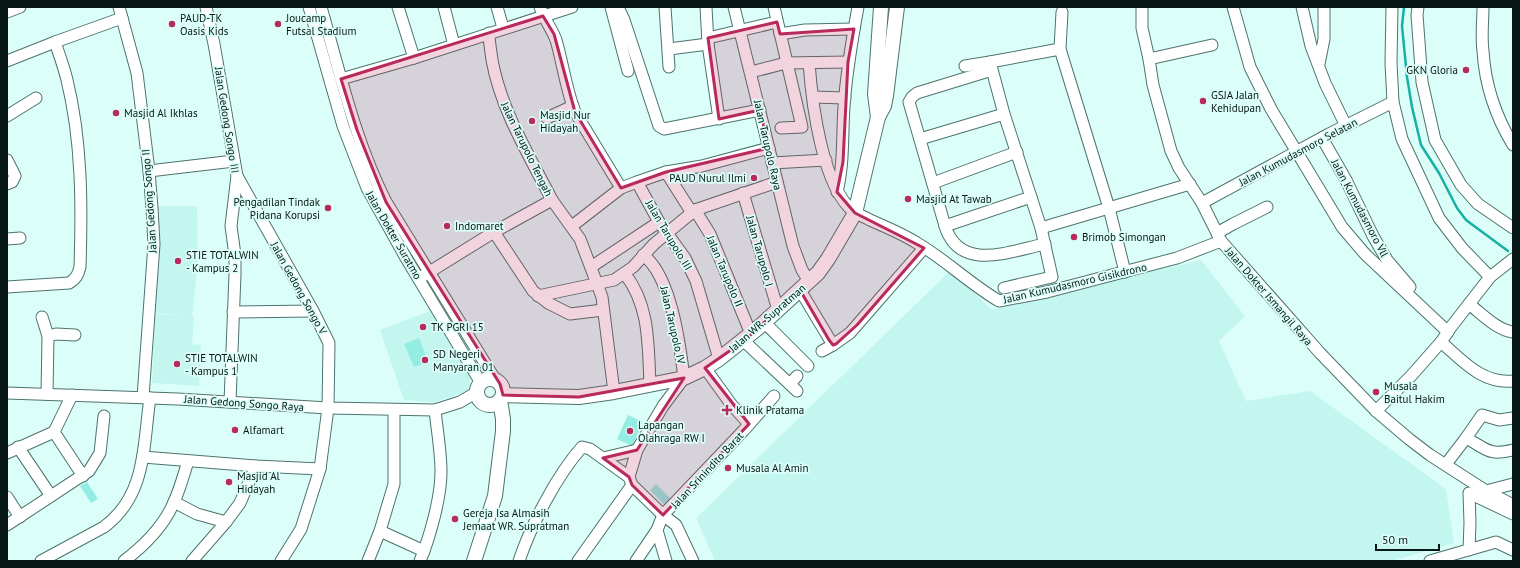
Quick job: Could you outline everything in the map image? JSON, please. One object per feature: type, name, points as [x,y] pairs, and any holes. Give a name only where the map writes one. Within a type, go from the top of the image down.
[{"type":"main road","name":"Jalan WR. Supratman","points":[[878,117],[875,94],[882,7]]},
{"type":"main road","name":"Jalan WR. Supratman","points":[[501,397],[578,397],[614,392],[684,378],[705,368],[747,338],[804,285],[828,260],[855,213],[878,117],[884,106],[897,7]]},
{"type":"main road","points":[[474,561],[495,496],[503,431],[501,397],[503,389],[496,381],[486,380],[479,387],[479,398],[484,403],[491,405],[497,403],[501,397]]},
{"type":"street","points":[[7,12],[20,7]]},
{"type":"street","name":"Jalan Gedong Songo III","points":[[206,7],[214,44],[236,176],[231,226],[235,255],[230,402]]},
{"type":"street","name":"Jalan Dokter Suratmo","points":[[309,7],[343,126],[419,279],[479,387]]},
{"type":"street","name":"Jalan Dokter Suratmo","points":[[321,7],[372,186],[386,202],[496,381]]},
{"type":"street","points":[[398,7],[414,58]]},
{"type":"street","points":[[444,7],[454,45]]},
{"type":"street","points":[[497,7],[503,28]]},
{"type":"street","points":[[341,79],[454,45],[503,28],[542,11],[572,7]]},
{"type":"street","points":[[611,7],[628,71]]},
{"type":"street","points":[[618,7],[624,20],[659,126],[664,129],[760,110]]},
{"type":"street","points":[[665,7],[669,67]]},
{"type":"street","points":[[706,7],[708,41],[719,119]]},
{"type":"street","name":"Jalan Tarupolo Raya","points":[[734,7],[792,246],[802,270],[804,285],[833,345]]},
{"type":"street","points":[[774,7],[802,127],[781,128]]},
{"type":"street","points":[[837,192],[842,176],[848,62],[858,7]]},
{"type":"street","points":[[886,96],[889,95],[901,7]]},
{"type":"street","name":"Jalan Dokter Ismangil Raya","points":[[1142,7],[1142,28],[1150,59],[1153,85],[1171,151],[1179,168],[1202,204],[1219,237],[1320,354],[1376,411],[1409,439],[1486,491],[1513,505]]},
{"type":"street","points":[[1233,7],[1250,67],[1271,109],[1298,151],[1342,227],[1365,254],[1449,329]]},
{"type":"street","points":[[1302,7],[1311,46],[1325,83],[1346,126]]},
{"type":"street","points":[[1319,65],[1324,39],[1324,7]]},
{"type":"street","points":[[1392,7],[1391,63],[1394,102],[1402,139],[1440,218],[1462,248],[1490,277]]},
{"type":"street","points":[[1418,7],[1417,15],[1422,82],[1435,140],[1461,185],[1478,204],[1513,228]]},
{"type":"street","points":[[1483,7],[1482,51],[1490,91],[1503,128],[1513,145]]},
{"type":"street","points":[[542,11],[557,43],[573,106],[621,188]]},
{"type":"street","points":[[7,61],[55,42],[121,12]]},
{"type":"street","name":"Jalan Gedong Songo II","points":[[41,561],[113,520],[125,505],[136,483],[144,457],[154,244],[149,172],[137,73],[121,12]]},
{"type":"street","points":[[1062,12],[1060,49],[1064,67],[1108,208],[1125,272]]},
{"type":"street","points":[[669,49],[708,41],[777,22]]},
{"type":"street","points":[[780,34],[805,30],[854,29]]},
{"type":"street","name":"Jalan Tarupolo Tengah","points":[[419,279],[494,232],[552,200],[509,116],[500,94],[494,73],[489,33]]},
{"type":"street","points":[[7,287],[69,283],[74,281],[78,275],[80,267],[82,212],[77,137],[67,80],[55,42]]},
{"type":"street","points":[[1150,59],[1212,45]]},
{"type":"street","points":[[1044,244],[988,256],[978,256],[969,254],[953,242],[945,226],[909,102],[917,93],[991,66],[1060,49]]},
{"type":"street","points":[[751,72],[786,63],[848,62]]},
{"type":"street","points":[[809,63],[812,97],[826,160],[837,192],[843,201],[855,213]]},
{"type":"street","points":[[965,66],[991,66]]},
{"type":"street","points":[[991,66],[1004,114],[1042,228],[1044,244],[1055,289]]},
{"type":"street","points":[[812,97],[845,98]]},
{"type":"street","points":[[7,116],[36,98]]},
{"type":"street","name":"Jalan Kumudasmoro Selatan","points":[[1202,204],[1322,138],[1394,102]]},
{"type":"street","points":[[547,118],[573,106]]},
{"type":"street","points":[[920,139],[1004,114]]},
{"type":"street","name":"Jalan Kumudasmoro Vll","points":[[1322,138],[1346,180],[1386,260],[1449,329]]},
{"type":"street","points":[[572,226],[621,188],[666,172],[702,166],[769,148]]},
{"type":"street","points":[[933,182],[1017,152]]},
{"type":"street","points":[[7,160],[15,176],[12,182],[7,184]]},
{"type":"street","points":[[772,163],[826,160]]},
{"type":"street","points":[[149,172],[234,161]]},
{"type":"street","name":"Jalan Tarupolo II","points":[[666,172],[710,234],[747,338]]},
{"type":"street","name":"Jalan Gedong Songo V","points":[[236,176],[313,311],[329,343],[328,408],[320,468],[302,529],[281,561]]},
{"type":"street","name":"Jalan Tarupolo III","points":[[637,182],[660,222],[685,258],[696,281],[719,359]]},
{"type":"street","points":[[538,296],[597,283],[610,282],[625,274],[667,233],[694,212],[743,193],[777,182]]},
{"type":"street","points":[[1042,228],[1190,184]]},
{"type":"street","name":"Jalan Tarupolo I","points":[[743,193],[778,310]]},
{"type":"street","points":[[945,226],[1032,197]]},
{"type":"street","points":[[552,200],[580,239],[602,297],[614,392]]},
{"type":"street","name":"Jalan Kumudasmoro Gisikdrono","points":[[855,213],[916,242],[999,301],[1055,289],[1177,258],[1219,237],[1233,224],[1267,207]]},
{"type":"street","points":[[591,267],[660,222]]},
{"type":"street","points":[[494,232],[533,291],[538,296],[570,314],[603,310]]},
{"type":"street","points":[[7,239],[20,238]]},
{"type":"street","points":[[822,351],[850,333],[924,248]]},
{"type":"street","name":"Jalan Tarupolo IV","points":[[643,255],[649,259],[658,273],[669,298],[677,334],[684,378]]},
{"type":"street","points":[[1376,411],[1411,376],[1441,342],[1449,329],[1490,277],[1513,259]]},
{"type":"street","points":[[625,274],[634,285],[644,313],[650,384]]},
{"type":"street","points":[[1004,288],[1052,277]]},
{"type":"street","points":[[1469,304],[1498,326],[1513,332]]},
{"type":"street","points":[[233,312],[313,311]]},
{"type":"street","points":[[42,317],[48,336],[47,394]]},
{"type":"street","points":[[764,323],[808,366]]},
{"type":"street","points":[[48,336],[56,334],[75,335]]},
{"type":"street","points":[[747,338],[795,384]]},
{"type":"street","points":[[1441,342],[1483,376],[1504,382],[1513,381]]},
{"type":"street","name":"Jalan Srinindito Barat","points":[[705,368],[731,404],[749,424]]},
{"type":"street","points":[[578,561],[630,481],[637,450],[663,406],[684,378]]},
{"type":"street","name":"Jalan Gedong Songo Raya","points":[[7,393],[146,398],[328,408],[435,410],[460,402],[479,387]]},
{"type":"street","points":[[7,453],[54,432],[72,395]]},
{"type":"street","name":"Jalan Srinindito Barat","points":[[663,515],[774,396]]},
{"type":"street","points":[[368,561],[380,531],[394,484],[394,410]]},
{"type":"street","points":[[380,531],[422,556],[440,492],[441,471],[435,410]]},
{"type":"street","points":[[1446,464],[1482,415],[1499,420],[1513,418]]},
{"type":"street","points":[[7,525],[89,471],[100,453],[104,416]]},
{"type":"street","points":[[54,432],[83,476]]},
{"type":"street","points":[[1466,438],[1493,453],[1513,450]]},
{"type":"street","points":[[18,447],[52,496]]},
{"type":"street","points":[[519,561],[530,533],[547,501],[565,471],[582,447],[590,449],[603,458],[630,481],[663,515],[676,525],[693,561]]},
{"type":"street","points":[[603,458],[637,450]]},
{"type":"street","points":[[144,457],[256,466],[320,468]]},
{"type":"street","points":[[124,561],[153,535],[167,516],[174,502],[188,461]]},
{"type":"street","points":[[192,561],[226,522],[240,503],[256,466]]},
{"type":"street","points":[[1486,491],[1513,484]]},
{"type":"street","points":[[1469,550],[1469,492],[1513,514]]},
{"type":"street","points":[[7,497],[20,517]]},
{"type":"street","points":[[174,502],[197,514],[226,522]]},
{"type":"street","points":[[636,561],[657,530],[663,515]]},
{"type":"street","points":[[657,530],[666,561]]},
{"type":"street","points":[[1430,561],[1496,542],[1513,550]]},
{"type":"highlighted area","points":[[543,16],[554,34],[575,112],[621,188],[666,172],[769,148],[760,110],[719,119],[708,38],[777,22],[780,34],[854,29],[848,62],[843,162],[837,192],[855,213],[924,248],[857,325],[836,344],[833,345],[829,340],[800,290],[744,341],[705,368],[749,424],[663,515],[632,485],[629,477],[603,458],[637,450],[684,378],[579,397],[503,395],[500,384],[386,202],[357,130],[341,79]]},
{"type":"shaded area","points":[[158,206],[197,206],[198,262],[192,316],[194,316],[192,344],[201,345],[199,386],[152,383],[155,314],[190,316],[155,313],[158,259]]},
{"type":"shaded area","points":[[1201,260],[1245,316],[1219,341],[1246,401],[1310,391],[1446,489],[1454,543],[1392,561],[715,561],[696,518],[951,270],[992,310]]},
{"type":"shaded area","name":"SD Negeri Manyaran 01","points":[[430,311],[470,377],[470,390],[435,402],[404,400],[380,330]]},
{"type":"shaded area","points":[[419,338],[428,362],[414,367],[404,344]]},
{"type":"shaded area","name":"Lapangan Olahraga RW I","points":[[628,415],[643,422],[632,446],[617,439]]},
{"type":"shaded area","points":[[87,482],[98,499],[91,503],[80,486]]},
{"type":"shaded area","points":[[656,484],[673,501],[667,508],[650,490]]},
{"type":"waterway","points":[[1404,7],[1402,26],[1407,77],[1421,145],[1439,173],[1457,208],[1466,220],[1508,251]]},
{"type":"place","name":"PAUD-TK Oasis Kids","points":[[172,24]]},
{"type":"place","name":"Joucamp Futsal Stadium","points":[[278,24]]},
{"type":"place","name":"GKN Gloria","points":[[1466,70]]},
{"type":"place","name":"GSJA Jalan Kehidupan","points":[[1203,101]]},
{"type":"place","name":"Masjid Al Ikhlas","points":[[116,113]]},
{"type":"place","name":"Masjid Nur Hidayah","points":[[532,121]]},
{"type":"place","name":"PAUD Nurul Ilmi","points":[[754,178]]},
{"type":"place","name":"Masjid At Tawab","points":[[908,199]]},
{"type":"place","name":"Pengadilan Tindak Pidana Korupsi","points":[[328,208]]},
{"type":"place","name":"Indomaret","points":[[447,226]]},
{"type":"place","name":"Brimob Simongan","points":[[1074,237]]},
{"type":"place","name":"STIE TOTALWIN - Kampus 2","points":[[178,261]]},
{"type":"place","name":"TK PGRI 15","points":[[423,327]]},
{"type":"place","name":"SD Negeri Manyaran 01","points":[[425,360]]},
{"type":"place","name":"STIE TOTALWIN - Kampus 1","points":[[177,364]]},
{"type":"place","name":"Musala Baitul Hakim","points":[[1376,392]]},
{"type":"place","name":"Klinik Pratama","points":[[727,410]]},
{"type":"place","name":"Alfamart","points":[[235,430]]},
{"type":"place","name":"Lapangan Olahraga RW I","points":[[630,431]]},
{"type":"place","name":"Musala Al Amin","points":[[728,468]]},
{"type":"place","name":"Masjid Al Hidayah","points":[[229,482]]},
{"type":"place","name":"Gereja Isa Almasih Jemaat WR. Supratman","points":[[455,519]]}]
